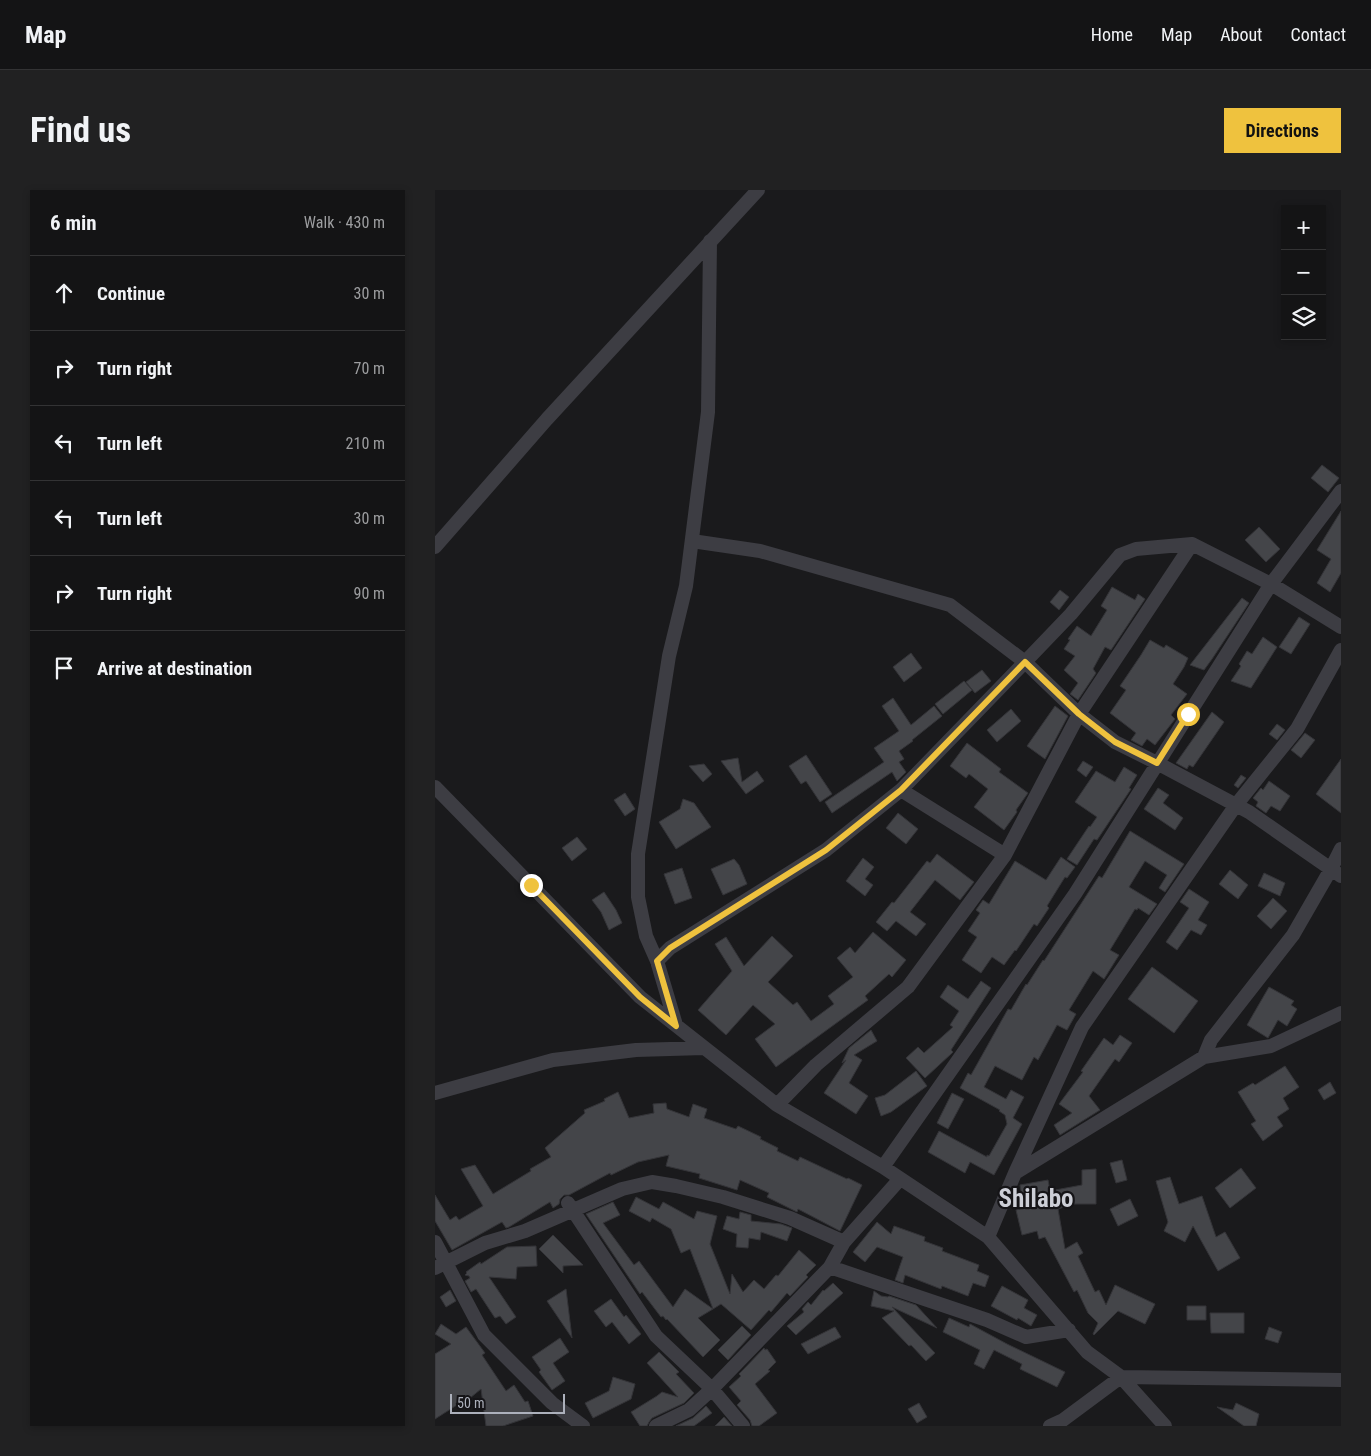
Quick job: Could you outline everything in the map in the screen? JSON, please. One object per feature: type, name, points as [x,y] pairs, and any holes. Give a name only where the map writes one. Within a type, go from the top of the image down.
[{"type":"street","points":[[435,548],[547,419],[758,190]]},
{"type":"street","points":[[676,1026],[657,961],[646,936],[638,897],[638,854],[669,656],[686,586],[708,412],[710,241]]},
{"type":"street","points":[[883,1167],[1075,894],[1271,584],[1341,491]]},
{"type":"street","points":[[692,540],[760,551],[950,605],[1025,662],[1079,714],[1115,742],[1249,812],[1336,873]]},
{"type":"street","points":[[657,961],[670,948],[826,850],[901,790],[1071,614],[1120,555],[1136,549],[1192,544],[1271,584],[1341,627]]},
{"type":"street","points":[[777,1105],[817,1065],[908,987],[1005,855],[1079,714],[1192,544]]},
{"type":"street","points":[[987,1237],[1082,1027],[1236,805],[1297,729],[1341,650]]},
{"type":"street","points":[[435,786],[640,997],[777,1105],[883,1167],[987,1237],[1087,1352],[1121,1377],[1165,1426]]},
{"type":"street","points":[[901,790],[1005,855]]},
{"type":"street","points":[[1204,1057],[1211,1040],[1293,935],[1336,873],[1341,849]]},
{"type":"street","points":[[1015,1173],[1204,1057],[1271,1046],[1341,1013]]},
{"type":"street","points":[[435,1093],[553,1060],[636,1050],[704,1048]]},
{"type":"street","points":[[657,1426],[689,1410],[711,1389],[830,1267],[844,1242],[900,1179]]},
{"type":"street","points":[[440,1266],[485,1243],[525,1231],[571,1207],[622,1189],[653,1182],[723,1197],[790,1218],[844,1242]]},
{"type":"street","points":[[571,1207],[656,1336],[711,1389],[743,1426]]},
{"type":"street","points":[[435,1242],[440,1266],[484,1335],[552,1403],[583,1426]]},
{"type":"street","points":[[830,1267],[987,1320],[1026,1337],[1069,1330]]},
{"type":"street","points":[[1050,1426],[1063,1420],[1121,1377],[1341,1380]]},
{"type":"building","points":[[1322,465],[1339,478],[1328,492],[1311,478]]},
{"type":"building","points":[[1341,511],[1341,573],[1330,592],[1317,583],[1331,559],[1317,550]]},
{"type":"building","points":[[1259,527],[1280,549],[1266,562],[1245,540]]},
{"type":"building","points":[[1112,587],[1135,600],[1138,594],[1145,599],[1111,650],[1105,647],[1093,669],[1096,673],[1078,700],[1070,694],[1078,683],[1064,670],[1075,656],[1064,649],[1077,626],[1091,636],[1107,610],[1101,606]]},
{"type":"building","points":[[1060,590],[1069,597],[1059,610],[1050,602]]},
{"type":"building","points":[[1242,598],[1249,603],[1204,670],[1190,665]]},
{"type":"building","points":[[1299,617],[1310,624],[1291,654],[1279,647]]},
{"type":"building","points":[[1263,637],[1277,647],[1251,688],[1231,681],[1241,666],[1239,664],[1247,651],[1252,654]]},
{"type":"building","points":[[1150,640],[1164,648],[1166,645],[1188,658],[1173,684],[1187,694],[1171,715],[1175,719],[1155,745],[1147,739],[1142,746],[1131,740],[1136,733],[1110,713],[1126,690],[1120,686]]},
{"type":"building","points":[[911,653],[922,668],[904,682],[893,667]]},
{"type":"building","points":[[982,670],[991,681],[975,693],[966,682]]},
{"type":"building","points":[[964,681],[972,690],[943,714],[935,704]]},
{"type":"building","points":[[893,698],[911,725],[934,706],[942,716],[899,751],[904,759],[899,762],[906,772],[897,781],[892,772],[832,813],[825,802],[884,762],[874,748],[899,731],[882,706]]},
{"type":"building","points":[[1055,706],[1068,716],[1045,759],[1027,746]]},
{"type":"building","points":[[1011,709],[1021,721],[997,742],[987,730]]},
{"type":"building","points":[[1212,712],[1224,722],[1193,767],[1189,765],[1187,769],[1176,763]]},
{"type":"building","points":[[1277,724],[1285,730],[1277,740],[1269,734]]},
{"type":"building","points":[[1305,733],[1315,740],[1301,758],[1291,750]]},
{"type":"building","points":[[967,743],[1001,769],[999,772],[1028,793],[1004,830],[974,807],[988,789],[969,774],[966,778],[950,766]]},
{"type":"building","points":[[806,755],[832,794],[820,802],[806,781],[801,784],[789,766]]},
{"type":"building","points":[[738,758],[742,782],[757,771],[764,781],[746,794],[721,761]]},
{"type":"building","points":[[1341,759],[1341,813],[1316,794]]},
{"type":"building","points":[[1083,761],[1093,767],[1086,777],[1077,770]]},
{"type":"building","points":[[704,764],[712,774],[703,782],[689,766]]},
{"type":"building","points":[[1124,767],[1137,775],[1129,788],[1131,789],[1097,840],[1094,839],[1077,865],[1067,859],[1097,817],[1075,802],[1096,771],[1115,782]]},
{"type":"building","points":[[1241,775],[1246,778],[1238,788],[1234,785]]},
{"type":"building","points":[[1269,781],[1290,796],[1280,811],[1271,806],[1266,813],[1256,806],[1258,802],[1253,798],[1261,788],[1263,790]]},
{"type":"building","points":[[1158,788],[1169,795],[1163,803],[1183,818],[1175,830],[1144,809]]},
{"type":"building","points":[[625,793],[635,809],[625,816],[614,800]]},
{"type":"building","points":[[683,799],[694,803],[711,827],[676,849],[659,822],[680,809]]},
{"type":"building","points":[[898,813],[918,829],[906,844],[886,828]]},
{"type":"building","points":[[1130,831],[1184,864],[1165,892],[1159,888],[1167,875],[1145,861],[1129,887],[1157,904],[1149,915],[1138,908],[1137,910],[1135,909],[1110,950],[1119,955],[1104,979],[1093,971],[1069,1010],[1076,1014],[1067,1030],[1057,1025],[1038,1060],[1034,1057],[1022,1080],[995,1066],[984,1087],[1006,1099],[1011,1090],[1024,1097],[1013,1118],[1022,1124],[994,1175],[970,1162],[965,1173],[928,1152],[939,1131],[987,1157],[987,1155],[989,1156],[1007,1124],[1005,1115],[1000,1110],[960,1088],[968,1073],[971,1075],[1008,1009],[1011,1010],[1026,984],[1044,961],[1099,876],[1102,878]]},
{"type":"building","points":[[577,837],[587,849],[572,861],[562,848]]},
{"type":"building","points":[[937,854],[974,882],[960,900],[935,880],[910,912],[926,924],[916,936],[896,921],[887,931],[876,922],[892,902],[894,903],[927,861],[930,863]]},
{"type":"building","points":[[1061,857],[1075,867],[1067,878],[1065,877],[1037,926],[1034,924],[1004,965],[992,957],[981,973],[962,960],[977,937],[968,931],[980,913],[976,910],[983,900],[989,904],[1015,861],[1046,880]]},
{"type":"building","points":[[863,858],[874,867],[865,879],[873,885],[865,896],[846,881]]},
{"type":"building","points":[[734,859],[739,865],[747,884],[723,895],[711,869]]},
{"type":"building","points":[[682,868],[692,898],[675,904],[664,874]]},
{"type":"building","points":[[1230,870],[1248,885],[1238,899],[1219,884]]},
{"type":"building","points":[[1264,873],[1285,883],[1280,896],[1258,886]]},
{"type":"building","points":[[1189,889],[1209,902],[1198,920],[1207,925],[1201,935],[1191,930],[1177,950],[1166,942],[1189,908],[1180,902]]},
{"type":"building","points":[[604,892],[622,923],[609,930],[601,912],[592,900]]},
{"type":"building","points":[[1273,898],[1287,911],[1271,929],[1257,916]]},
{"type":"building","points":[[873,932],[906,960],[892,977],[889,974],[865,996],[868,1000],[776,1067],[755,1039],[775,1024],[753,1005],[726,1035],[698,1010],[732,971],[715,944],[726,937],[744,966],[772,936],[793,956],[768,982],[793,1005],[797,1002],[811,1021],[834,1004],[828,996],[853,977],[837,958],[850,947],[855,953]]},
{"type":"building","points":[[1152,967],[1198,1001],[1174,1033],[1128,999]]},
{"type":"building","points":[[981,981],[991,988],[951,1050],[953,1052],[925,1078],[906,1058],[918,1047],[924,1053],[953,1027],[950,1025],[959,1011],[940,997],[948,985],[968,999]]},
{"type":"building","points":[[1269,987],[1294,1001],[1291,1005],[1297,1009],[1287,1026],[1278,1020],[1268,1038],[1247,1025]]},
{"type":"building","points":[[871,1030],[877,1041],[854,1055],[862,1060],[849,1083],[868,1096],[856,1114],[824,1093],[846,1060],[842,1063],[849,1048]]},
{"type":"building","points":[[1120,1035],[1132,1043],[1119,1062],[1115,1059],[1089,1096],[1100,1110],[1060,1135],[1054,1125],[1072,1113],[1059,1104],[1083,1072],[1081,1071],[1104,1038],[1113,1045]]},
{"type":"building","points":[[1285,1066],[1299,1087],[1283,1098],[1289,1109],[1277,1117],[1283,1126],[1263,1141],[1251,1124],[1256,1121],[1238,1092],[1253,1083],[1255,1085]]},
{"type":"building","points":[[916,1071],[927,1086],[891,1112],[881,1116],[875,1098],[885,1095]]},
{"type":"building","points":[[1330,1082],[1336,1093],[1324,1100],[1318,1090]]},
{"type":"building","points":[[618,1092],[629,1118],[654,1113],[653,1104],[666,1103],[667,1109],[689,1117],[693,1104],[707,1109],[704,1118],[736,1129],[738,1126],[761,1137],[760,1139],[778,1148],[777,1151],[798,1161],[800,1157],[862,1185],[840,1231],[798,1209],[797,1212],[767,1197],[769,1193],[740,1180],[737,1190],[699,1178],[700,1174],[666,1166],[669,1155],[638,1162],[611,1175],[610,1173],[569,1195],[564,1195],[560,1199],[559,1204],[553,1208],[550,1202],[509,1227],[506,1228],[502,1222],[452,1250],[435,1221],[435,1195],[450,1220],[456,1216],[459,1220],[483,1206],[461,1169],[475,1165],[493,1194],[551,1157],[545,1148],[585,1113],[584,1110],[605,1101],[604,1099]]},
{"type":"building","points":[[952,1093],[964,1099],[948,1129],[937,1123]]},
{"type":"building","points":[[1122,1160],[1127,1180],[1116,1183],[1110,1163]]},
{"type":"building","points":[[1241,1168],[1256,1188],[1230,1208],[1215,1188]]},
{"type":"building","points":[[1096,1169],[1096,1204],[1063,1204],[1064,1207],[1058,1209],[1065,1249],[1077,1242],[1083,1253],[1078,1256],[1095,1292],[1099,1290],[1106,1305],[1115,1285],[1155,1304],[1145,1324],[1118,1311],[1094,1335],[1098,1323],[1088,1313],[1077,1290],[1074,1292],[1045,1237],[1039,1239],[1037,1231],[1022,1235],[1016,1210],[1024,1208],[1020,1185],[1048,1180],[1050,1191],[1082,1185],[1082,1170]]},
{"type":"building","points":[[1170,1177],[1179,1204],[1202,1196],[1216,1237],[1225,1232],[1240,1258],[1218,1271],[1193,1226],[1185,1242],[1164,1231],[1168,1222],[1156,1181]]},
{"type":"building","points":[[636,1197],[659,1209],[663,1202],[694,1219],[697,1211],[717,1216],[710,1244],[730,1294],[732,1274],[743,1292],[754,1280],[764,1289],[776,1275],[778,1276],[799,1250],[816,1265],[806,1275],[808,1277],[790,1296],[787,1293],[771,1312],[769,1310],[751,1330],[721,1304],[713,1309],[690,1249],[681,1253],[671,1229],[652,1218],[650,1222],[629,1211]]},
{"type":"building","points":[[1130,1199],[1138,1216],[1118,1226],[1110,1209]]},
{"type":"building","points":[[613,1202],[620,1215],[603,1223],[634,1265],[639,1261],[673,1307],[685,1289],[713,1309],[698,1318],[720,1340],[703,1357],[667,1319],[663,1316],[661,1317],[642,1292],[640,1294],[586,1214]]},
{"type":"building","points":[[740,1212],[751,1215],[751,1221],[781,1224],[792,1228],[787,1241],[761,1232],[760,1240],[749,1238],[748,1248],[736,1247],[737,1234],[723,1229],[727,1216],[739,1219]]},
{"type":"building","points":[[877,1222],[891,1234],[894,1226],[925,1237],[924,1241],[943,1248],[942,1251],[979,1265],[977,1271],[989,1276],[985,1287],[973,1283],[968,1296],[942,1286],[941,1289],[905,1275],[903,1283],[895,1280],[903,1257],[877,1247],[865,1262],[853,1252]]},
{"type":"building","points":[[553,1235],[583,1265],[563,1266],[563,1273],[539,1249]]},
{"type":"building","points":[[536,1246],[537,1266],[517,1267],[516,1279],[489,1277],[516,1317],[506,1324],[500,1316],[495,1318],[476,1289],[471,1292],[465,1281],[470,1278],[465,1275],[466,1272],[507,1247]]},
{"type":"building","points":[[833,1283],[843,1293],[796,1335],[787,1326],[804,1312],[802,1309],[808,1302],[811,1305],[823,1290]]},
{"type":"building","points":[[1002,1286],[1028,1300],[1024,1308],[1037,1315],[1031,1326],[991,1306]]},
{"type":"building","points":[[566,1289],[572,1338],[547,1301]]},
{"type":"building","points":[[450,1290],[456,1301],[446,1307],[440,1297]]},
{"type":"building","points":[[874,1291],[881,1296],[889,1296],[916,1305],[937,1328],[892,1307],[935,1353],[926,1361],[882,1318],[894,1311],[871,1306]]},
{"type":"building","points":[[611,1299],[624,1317],[626,1315],[641,1334],[629,1344],[612,1322],[606,1327],[594,1311]]},
{"type":"building","points":[[1187,1306],[1206,1306],[1206,1320],[1187,1320]]},
{"type":"building","points":[[1210,1313],[1244,1313],[1244,1333],[1211,1333]]},
{"type":"building","points":[[949,1318],[969,1327],[970,1324],[1065,1372],[1057,1387],[1020,1369],[1022,1364],[994,1350],[984,1369],[974,1364],[980,1350],[943,1332]]},
{"type":"building","points":[[441,1324],[456,1334],[466,1327],[485,1353],[482,1355],[506,1391],[514,1385],[525,1402],[528,1401],[533,1416],[503,1426],[486,1426],[481,1389],[459,1407],[457,1405],[435,1419],[435,1354],[451,1344],[435,1334]]},
{"type":"building","points":[[742,1326],[751,1335],[728,1360],[718,1350]]},
{"type":"building","points":[[835,1327],[841,1337],[808,1354],[801,1344]]},
{"type":"building","points":[[1269,1327],[1282,1332],[1278,1343],[1265,1339]]},
{"type":"building","points":[[560,1338],[569,1352],[553,1363],[565,1381],[552,1390],[539,1372],[541,1370],[532,1357]]},
{"type":"building","points":[[764,1348],[765,1350],[767,1349],[776,1362],[768,1370],[770,1371],[755,1384],[777,1413],[759,1426],[752,1426],[750,1420],[737,1405],[741,1401],[729,1387],[741,1376],[739,1374]]},
{"type":"building","points":[[659,1352],[679,1372],[676,1374],[694,1393],[684,1403],[652,1418],[647,1426],[640,1426],[631,1412],[662,1392],[678,1397],[647,1363]]},
{"type":"building","points":[[613,1377],[635,1384],[631,1399],[593,1418],[585,1403],[609,1391]]},
{"type":"building","points":[[919,1403],[927,1417],[917,1423],[908,1409]]},
{"type":"building","points":[[1236,1403],[1259,1414],[1256,1426],[1244,1426],[1217,1407],[1233,1410]]},
{"type":"building","points":[[706,1406],[712,1413],[694,1426],[676,1426],[693,1418]]},
{"type":"building","points":[[724,1417],[732,1426],[715,1426]]},
{"type":"district","name":"Shilabo","points":[[1036,1198]]},
{"type":"route","points":[[531,885],[640,997],[676,1026],[657,961],[670,948],[826,850],[901,790],[1025,662],[1079,714],[1115,742],[1157,763],[1188,714]]}]
